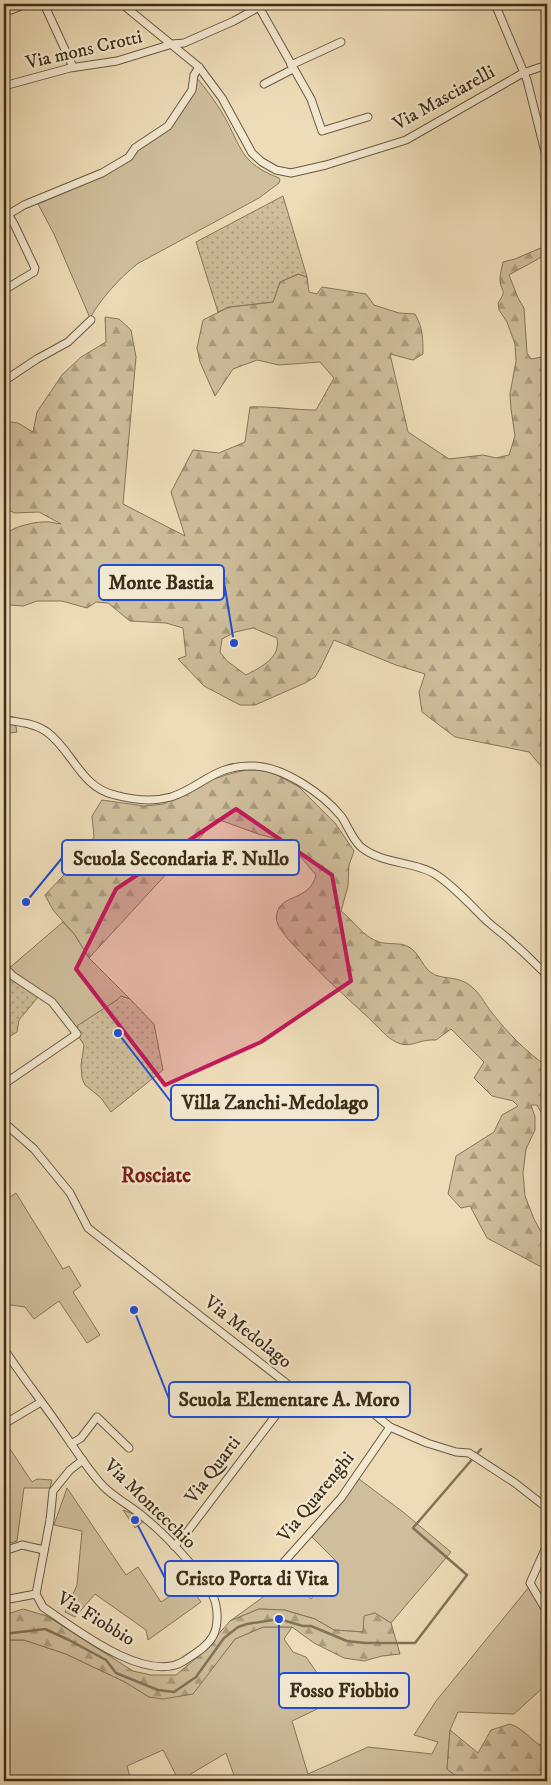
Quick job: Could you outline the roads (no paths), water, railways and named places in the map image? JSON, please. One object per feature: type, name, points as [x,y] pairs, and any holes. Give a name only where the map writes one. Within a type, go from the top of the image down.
[{"type":"street","points":[[12,10],[26,4]]},
{"type":"street","points":[[44,4],[73,68]]},
{"type":"street","name":"Via Masciarelli","points":[[122,4],[199,67],[222,98],[252,153],[262,162],[276,170],[290,173],[326,165],[406,140],[523,73],[547,65]]},
{"type":"street","points":[[495,4],[523,73],[537,115],[547,160]]},
{"type":"street","points":[[260,6],[311,99],[322,131],[368,117]]},
{"type":"street","name":"Via mons Crotti","points":[[4,86],[73,68],[117,61],[184,42],[234,21],[260,6]]},
{"type":"street","points":[[264,84],[292,67],[341,42]]},
{"type":"street","points":[[4,290],[34,272],[35,268],[30,255],[6,216],[32,201],[102,173],[129,157],[135,148],[168,126],[192,90],[194,75],[199,67]]},
{"type":"street","points":[[4,380],[68,342],[91,320]]},
{"type":"street","points":[[4,720],[28,723],[47,732],[62,747],[85,777],[96,787],[113,795],[148,800],[161,799],[180,793],[212,774],[229,768],[256,766],[289,776],[324,798],[341,817],[360,846],[373,855],[438,875],[547,975]]},
{"type":"street","points":[[4,967],[12,976],[52,1002],[77,1034],[4,1084]]},
{"type":"street","name":"Via Medolago","points":[[4,1125],[9,1127],[34,1149],[70,1193],[88,1228],[296,1390],[367,1408],[390,1427],[426,1443],[456,1452],[469,1453],[516,1483],[547,1508]]},
{"type":"street","name":"Via Montecchio","points":[[4,1349],[104,1487],[147,1519],[174,1546],[204,1581],[217,1609],[217,1620],[214,1635],[211,1639]]},
{"type":"street","name":"Via Quarti","points":[[174,1546],[184,1536],[296,1390]]},
{"type":"street","points":[[4,1424],[41,1402]]},
{"type":"street","points":[[72,1444],[81,1438],[97,1417],[129,1448]]},
{"type":"street","name":"Via Quarenghi","points":[[284,1562],[342,1498],[390,1427]]},
{"type":"street","name":"Via Fiobbio","points":[[83,1460],[70,1470],[54,1491],[36,1594],[42,1607],[112,1652],[125,1658],[165,1667],[176,1665],[201,1649],[211,1639]]},
{"type":"street","points":[[4,1551],[22,1545],[44,1550]]},
{"type":"street","points":[[547,1545],[530,1583],[547,1612]]},
{"type":"street","points":[[4,1600],[36,1594]]},
{"type":"waterway","points":[[4,1634],[45,1629],[106,1660],[116,1673],[158,1690],[174,1692],[196,1677],[224,1638],[238,1627],[247,1624],[279,1619],[303,1626],[311,1626],[347,1641],[415,1643],[467,1575],[413,1528],[481,1449]]},
{"type":"place","name":"Monte Bastia","points":[[234,643]]},
{"type":"place","name":"Scuola Secondaria F. Nullo","points":[[26,902]]},
{"type":"place","name":"Villa Zanchi-Medolago","points":[[118,1033]]},
{"type":"place","name":"Scuola Elementare A. Moro","points":[[134,1310]]},
{"type":"place","name":"Cristo Porta di Vita","points":[[135,1520]]},
{"type":"place","name":"Fosso Fiobbio","points":[[279,1619]]},
{"type":"district","name":"Rosciate","points":[[156,1176]]}]
